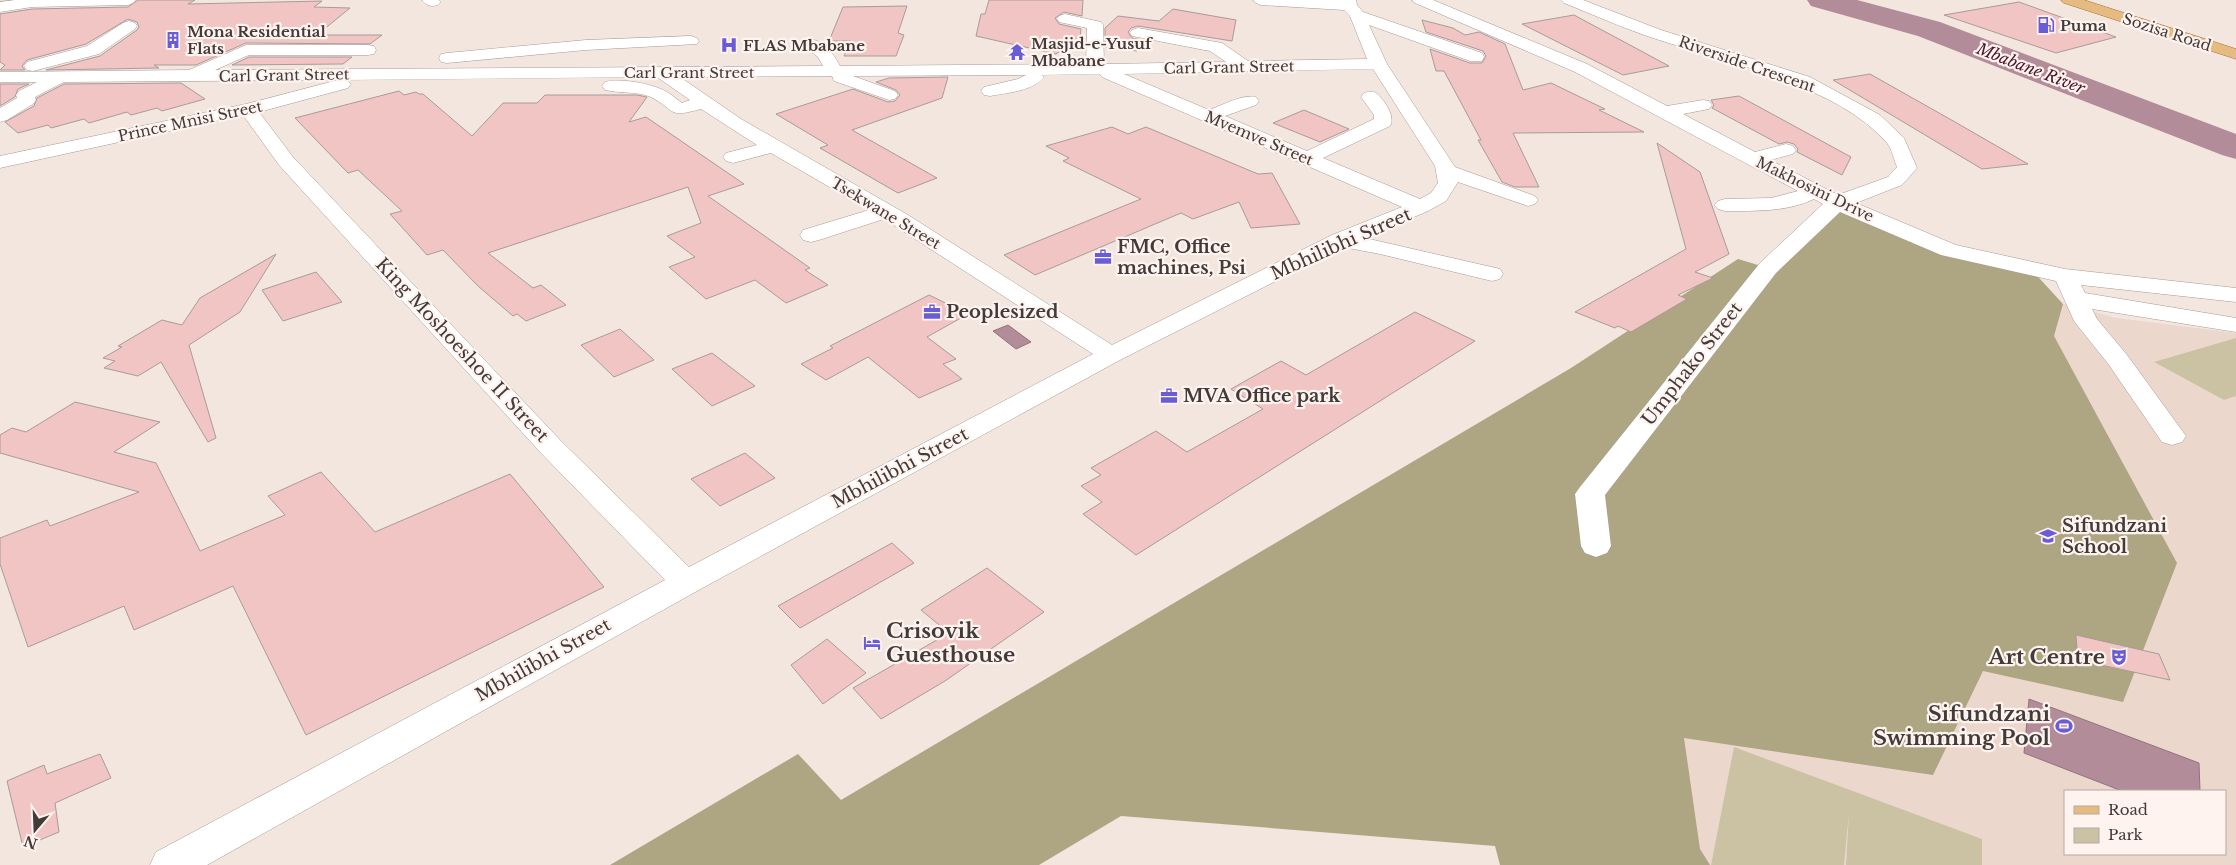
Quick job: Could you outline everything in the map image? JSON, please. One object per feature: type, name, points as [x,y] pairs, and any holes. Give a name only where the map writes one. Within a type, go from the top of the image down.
[{"type":"main road","name":"Sozisa Road","points":[[2068,0],[2236,54]]},
{"type":"street","points":[[0,7],[32,2],[128,0]]},
{"type":"street","points":[[1261,0],[1352,7],[1476,57]]},
{"type":"street","name":"Makhosini Drive","points":[[1420,0],[1599,77],[1837,203],[1949,250],[2065,276],[2236,295]]},
{"type":"street","name":"Riverside Crescent","points":[[1570,0],[1647,30],[1804,81],[1873,119],[1897,142],[1907,168],[1895,181],[1837,203]]},
{"type":"street","points":[[1352,7],[1378,64],[1445,170],[1528,200]]},
{"type":"street","points":[[1065,19],[1095,25],[1096,68]]},
{"type":"street","points":[[0,76],[93,50],[129,26]]},
{"type":"street","points":[[1138,33],[1216,47],[1245,67]]},
{"type":"street","points":[[1526,44],[1553,38]]},
{"type":"street","points":[[342,74],[380,65],[416,61],[586,45],[691,41]]},
{"type":"street","points":[[808,43],[819,48],[830,59],[827,71],[889,95]]},
{"type":"street","points":[[187,76],[246,50],[368,50]]},
{"type":"street","name":"Carl Grant Street","points":[[0,76],[380,75],[1096,68],[1212,74],[1245,67],[1378,64]]},
{"type":"street","name":"Mvemve Street","points":[[1096,68],[1421,207]]},
{"type":"street","points":[[990,91],[1024,83],[1037,76],[1038,69]]},
{"type":"street","points":[[1599,77],[1623,69]]},
{"type":"street","name":"Tsekwane Street","points":[[661,72],[734,123],[886,212],[1111,356]]},
{"type":"street","name":"Prince Mnisi Street","points":[[0,162],[248,109],[380,75]]},
{"type":"street","points":[[0,116],[27,100],[25,95],[61,76]]},
{"type":"street","points":[[537,90],[555,85],[586,84],[640,89],[656,93],[679,110],[711,106]]},
{"type":"street","points":[[1308,158],[1383,122],[1384,115],[1370,97]]},
{"type":"street","points":[[1209,116],[1250,101]]},
{"type":"street","points":[[1666,112],[1703,105]]},
{"type":"street","points":[[678,122],[711,106]]},
{"type":"street","points":[[1164,114],[1186,106]]},
{"type":"street","name":"King Moshoeshoe II Street","points":[[248,109],[286,161],[550,446],[686,582]]},
{"type":"street","points":[[733,157],[774,146]]},
{"type":"street","points":[[1753,158],[1786,150]]},
{"type":"street","name":"Mbhilibhi Street","points":[[170,865],[686,582],[1111,356],[1340,240],[1421,207],[1438,197],[1448,183],[1445,170]]},
{"type":"street","points":[[1725,205],[1760,199],[1803,198],[1814,191]]},
{"type":"street","name":"Umphako Street","points":[[1596,546],[1590,494],[1768,268],[1837,203]]},
{"type":"street","points":[[811,235],[886,212]]},
{"type":"street","points":[[1340,240],[1380,247],[1492,274]]},
{"type":"street","points":[[961,285],[987,276]]},
{"type":"street","points":[[2065,276],[2086,321],[2118,360],[2172,436]]},
{"type":"street","points":[[2076,299],[2236,325]]},
{"type":"shaded area","points":[[1837,203],[1949,250],[2029,267],[2063,304],[2054,336],[2177,563],[2123,702],[1983,671],[1933,775],[1684,738],[1700,849],[1710,865],[1500,865],[1495,846],[1121,816],[1039,865],[610,865],[798,754],[841,800],[1571,368],[1738,259],[1768,268]]},
{"type":"shaded area","name":"Sifundzani School","points":[[2063,304],[2117,318],[2236,333],[2236,865],[1618,865],[1684,738]]},
{"type":"shaded area","points":[[1008,325],[1031,342],[1016,349],[993,331]]},
{"type":"shaded area","name":"Sifundzani Swimming Pool","points":[[2029,699],[2199,763],[2200,790],[2119,790],[2024,753]]},
{"type":"green space","points":[[2236,338],[2236,396],[2224,400],[2154,362]]},
{"type":"green space","points":[[1734,747],[1982,839],[1982,865],[1846,865],[1849,813],[1844,865],[1711,865]]},
{"type":"building","points":[[138,0],[195,0],[188,4],[322,1],[314,7],[350,8],[317,35],[382,35],[370,44],[246,43],[196,65],[154,65],[159,68],[46,70],[100,56],[137,30],[139,27],[137,22],[128,19],[86,44],[27,60],[22,66],[25,70],[0,70],[5,65],[0,62],[0,14],[32,9],[128,7]]},
{"type":"building","points":[[989,0],[1083,0],[1082,16],[1064,12],[1055,18],[1059,24],[1081,29],[1080,39],[1056,54],[976,36],[981,14],[985,14]]},
{"type":"building","points":[[2019,2],[2116,37],[2056,53],[1944,15]]},
{"type":"building","points":[[907,6],[898,33],[904,35],[896,56],[844,56],[851,41],[829,41],[843,7]]},
{"type":"building","points":[[1173,9],[1236,20],[1232,41],[1138,26],[1131,28],[1128,32],[1132,38],[1147,41],[1137,51],[1105,47],[1105,28],[1118,16],[1159,21]]},
{"type":"building","points":[[1574,15],[1669,66],[1623,75],[1522,24]]},
{"type":"building","points":[[1422,20],[1453,28],[1465,35],[1479,32],[1505,44],[1523,90],[1551,83],[1605,109],[1599,110],[1644,132],[1513,133],[1539,187],[1515,187],[1502,182],[1478,140],[1481,140],[1444,71],[1436,71],[1430,49],[1470,63],[1482,63],[1486,56],[1483,51],[1426,32]]},
{"type":"building","points":[[249,57],[352,57],[343,64],[232,65]]},
{"type":"building","points":[[1870,74],[2028,164],[1982,169],[1833,80]]},
{"type":"building","points":[[948,77],[942,98],[852,130],[937,178],[898,193],[820,148],[828,145],[776,114],[853,89],[888,102],[895,101],[900,95],[896,90],[876,82],[889,78]]},
{"type":"building","points":[[181,83],[205,99],[162,111],[157,108],[131,115],[127,112],[89,123],[84,119],[51,128],[48,125],[18,133],[5,122],[34,106],[37,98],[64,84]]},
{"type":"building","points":[[0,84],[29,84],[18,89],[15,97],[0,106]]},
{"type":"building","points":[[399,91],[404,95],[416,92],[423,94],[472,136],[503,103],[537,103],[545,95],[637,95],[647,97],[629,122],[646,117],[744,184],[708,196],[810,268],[805,270],[828,285],[786,303],[755,280],[706,299],[669,267],[695,257],[667,236],[701,223],[688,187],[488,253],[533,288],[541,285],[566,305],[526,321],[517,314],[513,316],[478,286],[443,250],[427,255],[390,214],[402,211],[358,170],[348,173],[295,118]]},
{"type":"building","points":[[1739,96],[1851,157],[1842,175],[1797,152],[1798,149],[1794,144],[1787,142],[1779,144],[1712,108],[1714,105],[1711,100]]},
{"type":"building","points":[[1304,110],[1349,129],[1320,142],[1273,123]]},
{"type":"building","points":[[1112,127],[1128,134],[1146,127],[1258,174],[1272,173],[1300,224],[1251,228],[1239,202],[1193,219],[1181,213],[1035,275],[1004,255],[1141,199],[1063,161],[1069,158],[1046,146]]},
{"type":"building","points":[[1657,143],[1700,172],[1729,254],[1695,272],[1713,278],[1678,295],[1687,299],[1631,332],[1618,326],[1615,328],[1575,312],[1686,249]]},
{"type":"building","points":[[276,254],[240,312],[189,345],[216,438],[208,442],[161,362],[138,376],[104,368],[115,361],[103,358],[122,347],[118,346],[162,320],[182,325],[200,298]]},
{"type":"building","points":[[316,272],[342,302],[283,321],[262,290]]},
{"type":"building","points":[[929,295],[968,314],[927,337],[956,359],[943,364],[962,379],[919,398],[868,357],[826,380],[801,364],[833,348],[830,346]]},
{"type":"building","points":[[1415,312],[1475,341],[1136,555],[1083,514],[1102,502],[1081,486],[1101,475],[1091,468],[1156,431],[1187,452],[1263,409],[1231,389],[1281,361],[1306,375]]},
{"type":"building","points":[[620,329],[654,360],[614,377],[581,345]]},
{"type":"building","points":[[712,353],[755,386],[712,406],[672,369]]},
{"type":"building","points":[[75,402],[160,422],[114,452],[156,463],[200,551],[285,515],[268,496],[321,472],[375,532],[510,474],[604,587],[306,735],[233,586],[134,630],[124,606],[28,647],[0,564],[0,538],[47,520],[50,526],[139,492],[0,453],[0,435],[12,428],[26,432]]},
{"type":"building","points":[[745,453],[775,478],[720,506],[691,479]]},
{"type":"building","points":[[892,543],[914,563],[800,628],[778,606]]},
{"type":"building","points":[[987,568],[1044,612],[945,681],[881,719],[853,688],[949,633],[921,610]]},
{"type":"building","name":"Art Centre","points":[[2076,635],[2159,654],[2170,680],[2078,660]]},
{"type":"building","points":[[827,639],[866,673],[823,704],[791,665]]},
{"type":"building","points":[[100,754],[111,778],[55,803],[59,832],[23,847],[7,781],[44,765],[47,774]]},
{"type":"waterway","name":"Mbabane River","points":[[1822,0],[1929,29],[2236,147]]},
{"type":"place","name":"Puma","points":[[2046,25]]},
{"type":"place","name":"Mona Residential Flats","points":[[173,40]]},
{"type":"place","name":"FLAS Mbabane","points":[[729,45]]},
{"type":"place","name":"Masjid-e-Yusuf Mbabane","points":[[1017,52]]},
{"type":"place","name":"FMC, Office machines, Psi","points":[[1103,257]]},
{"type":"place","name":"Peoplesized","points":[[932,312]]},
{"type":"place","name":"MVA Office park","points":[[1169,396]]},
{"type":"place","name":"Sifundzani School","points":[[2048,536]]},
{"type":"place","name":"Crisovik Guesthouse","points":[[872,643]]},
{"type":"place","name":"Art Centre","points":[[2119,657]]},
{"type":"place","name":"Sifundzani Swimming Pool","points":[[2064,726]]}]
